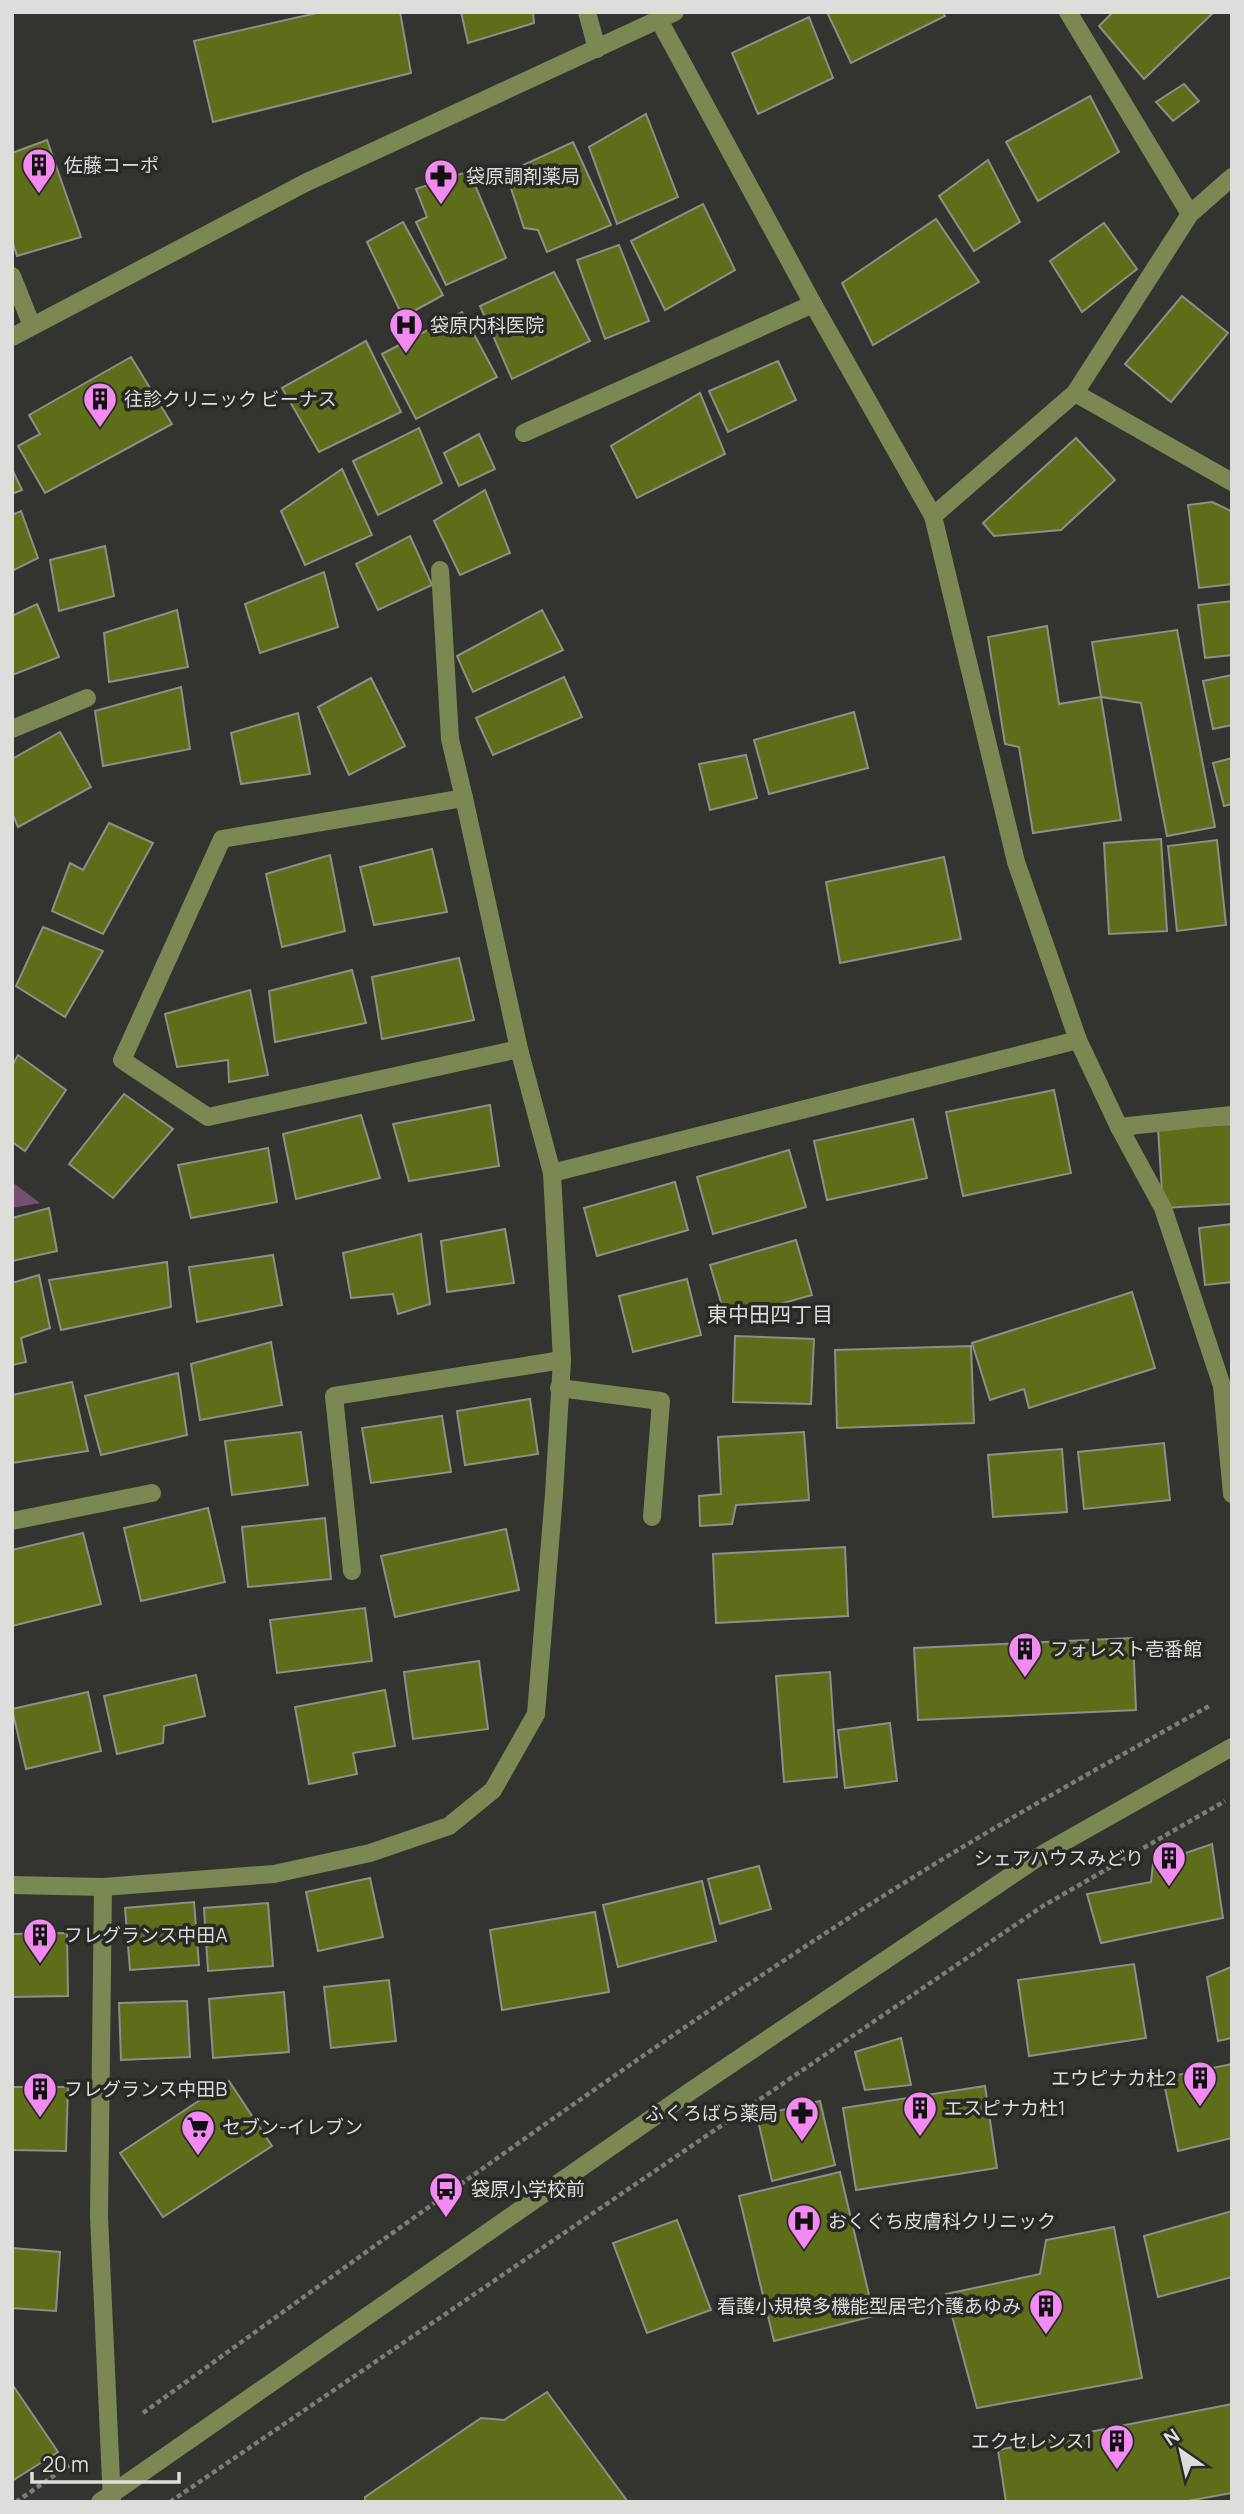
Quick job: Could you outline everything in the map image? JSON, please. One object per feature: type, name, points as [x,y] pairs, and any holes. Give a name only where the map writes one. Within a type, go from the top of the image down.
[{"type":"street","points":[[587,12],[597,48]]},
{"type":"street","points":[[1068,12],[1190,214]]},
{"type":"street","points":[[12,337],[305,183],[667,16],[813,304],[933,516],[1016,862],[1078,1040],[1119,1127],[1163,1208],[1222,1386],[1232,1494]]},
{"type":"street","points":[[933,516],[1074,393],[1190,214],[1232,177]]},
{"type":"street","points":[[12,276],[32,326]]},
{"type":"street","points":[[524,433],[813,304]]},
{"type":"street","points":[[1074,393],[1232,482]]},
{"type":"street","points":[[12,1885],[103,1887],[274,1874],[370,1853],[449,1826],[493,1790],[536,1714],[562,1360],[552,1173],[519,1049],[450,739],[440,570]]},
{"type":"street","points":[[12,729],[87,698]]},
{"type":"street","points":[[464,797],[222,839],[122,1059],[208,1117],[519,1049]]},
{"type":"street","points":[[552,1173],[1078,1040]]},
{"type":"street","points":[[1119,1127],[1232,1115]]},
{"type":"street","points":[[352,1571],[334,1396],[562,1360]]},
{"type":"street","points":[[559,1388],[661,1401],[652,1517]]},
{"type":"street","points":[[12,1521],[152,1493]]},
{"type":"street","points":[[108,2499],[691,2091],[1046,1852],[1232,1748]]},
{"type":"street","points":[[103,1887],[99,2217],[110,2437],[108,2499]]},
{"type":"path","points":[[16,2502],[600,2087],[856,1913],[1035,1803],[1211,1705]]},
{"type":"path","points":[[170,2502],[1043,1906],[1225,1801]]},
{"type":"shaded area","points":[[12,1182],[40,1203],[12,1208]]},
{"type":"building","points":[[321,12],[400,12],[411,73],[213,122],[194,41]]},
{"type":"building","points":[[461,12],[533,12],[534,23],[468,43]]},
{"type":"building","points":[[827,12],[943,12],[945,16],[851,63]]},
{"type":"building","points":[[1113,12],[1214,12],[1144,79],[1099,26]]},
{"type":"building","points":[[809,17],[833,78],[758,114],[732,53]]},
{"type":"building","points":[[1184,84],[1199,101],[1173,121],[1156,102]]},
{"type":"building","points":[[1090,96],[1119,152],[1038,201],[1006,142]]},
{"type":"building","points":[[646,114],[678,197],[617,224],[589,147]]},
{"type":"building","name":"佐藤コーポ","points":[[47,140],[81,237],[17,256],[12,240],[12,153]]},
{"type":"building","points":[[573,142],[611,225],[547,252],[538,230],[524,228],[506,173]]},
{"type":"building","points":[[988,160],[1020,222],[974,251],[939,196]]},
{"type":"building","points":[[469,171],[506,258],[446,285],[416,222],[427,217],[416,189]]},
{"type":"building","points":[[703,204],[735,270],[665,310],[631,241]]},
{"type":"building","points":[[936,219],[979,282],[873,345],[842,283]]},
{"type":"building","points":[[403,222],[443,295],[403,317],[367,242]]},
{"type":"building","points":[[1104,223],[1137,269],[1082,312],[1050,261]]},
{"type":"building","points":[[619,245],[649,321],[605,339],[577,260]]},
{"type":"building","points":[[554,272],[590,341],[512,379],[480,306]]},
{"type":"building","points":[[1182,296],[1228,333],[1171,402],[1125,364]]},
{"type":"building","points":[[462,312],[497,377],[416,419],[382,354]]},
{"type":"building","points":[[366,341],[401,412],[319,452],[282,388]]},
{"type":"building","name":"往診クリニック ビーナス","points":[[131,357],[172,424],[45,493],[18,446],[40,434],[29,415]]},
{"type":"building","points":[[778,361],[796,400],[728,432],[709,391]]},
{"type":"building","points":[[700,393],[725,454],[637,498],[611,446]]},
{"type":"building","points":[[419,428],[442,483],[378,515],[353,461]]},
{"type":"building","points":[[479,434],[495,469],[459,486],[444,453]]},
{"type":"building","points":[[1076,438],[1115,480],[1061,530],[994,536],[983,523]]},
{"type":"building","points":[[12,469],[22,490],[12,494]]},
{"type":"building","points":[[342,469],[372,535],[305,565],[281,511]]},
{"type":"building","points":[[485,490],[510,553],[460,575],[434,521]]},
{"type":"building","points":[[1212,502],[1231,511],[1232,584],[1199,588],[1188,505]]},
{"type":"building","points":[[21,511],[38,558],[12,571],[12,515]]},
{"type":"building","points":[[410,536],[432,585],[378,610],[356,564]]},
{"type":"building","points":[[105,546],[114,596],[59,611],[50,560]]},
{"type":"building","points":[[324,572],[338,627],[260,653],[245,604]]},
{"type":"building","points":[[1232,601],[1232,655],[1205,658],[1198,605]]},
{"type":"building","points":[[37,604],[59,657],[12,675],[12,616]]},
{"type":"building","points":[[177,610],[188,667],[109,682],[104,633]]},
{"type":"building","points":[[542,610],[563,650],[473,692],[457,656]]},
{"type":"building","points":[[1047,626],[1059,704],[1101,697],[1121,820],[1033,833],[1019,747],[1005,744],[988,637]]},
{"type":"building","points":[[1177,630],[1215,827],[1167,836],[1141,703],[1101,697],[1092,642]]},
{"type":"building","points":[[1232,675],[1232,725],[1213,729],[1203,681]]},
{"type":"building","points":[[564,677],[582,717],[493,755],[476,718]]},
{"type":"building","points":[[371,678],[405,746],[349,775],[318,707]]},
{"type":"building","points":[[181,687],[190,749],[103,766],[95,711]]},
{"type":"building","points":[[854,712],[868,768],[769,794],[754,740]]},
{"type":"building","points":[[298,713],[310,774],[241,784],[231,733]]},
{"type":"building","points":[[60,732],[91,787],[18,827],[12,813],[12,759]]},
{"type":"building","points":[[746,755],[757,798],[710,810],[699,764]]},
{"type":"building","points":[[1232,758],[1232,804],[1224,806],[1213,763]]},
{"type":"building","points":[[109,823],[153,843],[103,934],[52,911],[70,863],[83,870]]},
{"type":"building","points":[[1161,839],[1167,931],[1109,934],[1104,843]]},
{"type":"building","points":[[1217,840],[1226,925],[1177,931],[1168,846]]},
{"type":"building","points":[[432,849],[447,912],[374,925],[360,867]]},
{"type":"building","points":[[330,855],[345,931],[282,947],[266,874]]},
{"type":"building","points":[[944,857],[961,939],[840,963],[826,882]]},
{"type":"building","points":[[43,927],[103,951],[65,1017],[16,986]]},
{"type":"building","points":[[459,958],[474,1020],[382,1039],[372,977]]},
{"type":"building","points":[[352,970],[366,1023],[275,1042],[269,991]]},
{"type":"building","points":[[250,990],[268,1075],[229,1082],[228,1060],[177,1067],[165,1014]]},
{"type":"building","points":[[18,1055],[66,1090],[25,1151],[12,1142],[12,1066]]},
{"type":"building","points":[[1054,1090],[1071,1173],[963,1196],[946,1112]]},
{"type":"building","points":[[124,1094],[173,1129],[113,1198],[69,1164]]},
{"type":"building","points":[[490,1105],[499,1166],[409,1181],[393,1124]]},
{"type":"building","points":[[361,1115],[380,1178],[296,1199],[283,1134]]},
{"type":"building","points":[[913,1119],[927,1178],[827,1200],[814,1141]]},
{"type":"building","points":[[1232,1124],[1232,1204],[1163,1208],[1158,1128]]},
{"type":"building","points":[[268,1148],[277,1202],[191,1218],[178,1165]]},
{"type":"building","points":[[789,1150],[806,1207],[713,1234],[697,1177]]},
{"type":"building","points":[[675,1182],[688,1230],[597,1256],[584,1208]]},
{"type":"building","points":[[49,1208],[57,1251],[12,1261],[12,1218]]},
{"type":"building","points":[[1232,1224],[1232,1282],[1205,1285],[1199,1228]]},
{"type":"building","points":[[505,1229],[514,1283],[447,1292],[441,1241]]},
{"type":"building","points":[[421,1234],[430,1304],[398,1314],[393,1294],[351,1298],[343,1253]]},
{"type":"building","points":[[796,1240],[812,1295],[726,1319],[710,1265]]},
{"type":"building","points":[[273,1255],[282,1305],[197,1322],[189,1267]]},
{"type":"building","points":[[167,1262],[171,1307],[61,1330],[49,1280]]},
{"type":"building","points":[[39,1275],[50,1328],[21,1338],[26,1362],[12,1365],[12,1283]]},
{"type":"building","points":[[687,1279],[701,1335],[633,1352],[619,1296]]},
{"type":"building","points":[[1132,1292],[1155,1368],[1029,1408],[1024,1389],[990,1400],[972,1343]]},
{"type":"building","points":[[735,1336],[814,1339],[811,1404],[733,1402]]},
{"type":"building","points":[[271,1342],[282,1405],[200,1420],[191,1364]]},
{"type":"building","points":[[971,1346],[974,1423],[837,1428],[835,1350]]},
{"type":"building","points":[[178,1373],[187,1435],[101,1455],[85,1396]]},
{"type":"building","points":[[72,1382],[88,1451],[12,1463],[12,1395]]},
{"type":"building","points":[[530,1399],[538,1454],[465,1465],[457,1411]]},
{"type":"building","points":[[442,1416],[451,1472],[371,1483],[362,1428]]},
{"type":"building","points":[[301,1432],[308,1485],[232,1495],[225,1441]]},
{"type":"building","points":[[804,1432],[809,1500],[736,1505],[732,1524],[700,1526],[699,1496],[721,1494],[718,1437]]},
{"type":"building","points":[[1164,1443],[1170,1500],[1084,1509],[1078,1452]]},
{"type":"building","points":[[1062,1449],[1067,1512],[993,1517],[988,1455]]},
{"type":"building","points":[[208,1508],[225,1582],[141,1601],[124,1528]]},
{"type":"building","points":[[325,1518],[331,1579],[248,1587],[242,1527]]},
{"type":"building","points":[[506,1529],[519,1590],[395,1617],[381,1556]]},
{"type":"building","points":[[83,1533],[101,1604],[12,1626],[12,1550]]},
{"type":"building","points":[[845,1547],[848,1616],[716,1623],[713,1554]]},
{"type":"building","points":[[365,1608],[372,1661],[277,1673],[270,1620]]},
{"type":"building","name":"フォレスト壱番館","points":[[1133,1638],[1136,1710],[918,1720],[914,1648]]},
{"type":"building","points":[[479,1661],[488,1729],[413,1739],[404,1672]]},
{"type":"building","points":[[830,1672],[837,1777],[784,1782],[776,1676]]},
{"type":"building","points":[[196,1675],[205,1716],[164,1726],[163,1743],[117,1754],[104,1696]]},
{"type":"building","points":[[385,1690],[395,1746],[353,1753],[357,1774],[309,1784],[295,1707]]},
{"type":"building","points":[[88,1692],[101,1751],[26,1769],[12,1709]]},
{"type":"building","points":[[890,1723],[897,1781],[845,1788],[838,1730]]},
{"type":"building","name":"シェアハウスみどり","points":[[1212,1844],[1223,1918],[1101,1943],[1087,1894],[1151,1882],[1153,1864]]},
{"type":"building","points":[[759,1866],[771,1909],[720,1924],[708,1879]]},
{"type":"building","points":[[370,1878],[383,1937],[318,1951],[306,1892]]},
{"type":"building","points":[[702,1881],[716,1941],[618,1967],[603,1905]]},
{"type":"building","points":[[194,1902],[199,1965],[130,1970],[125,1908]]},
{"type":"building","points":[[268,1903],[273,1966],[208,1971],[204,1908]]},
{"type":"building","points":[[595,1912],[609,1992],[502,2010],[490,1930]]},
{"type":"building","name":"フレグランス中田A","points":[[67,1933],[68,1996],[12,1997],[12,1934]]},
{"type":"building","points":[[1134,1964],[1146,2038],[1029,2056],[1018,1980]]},
{"type":"building","points":[[1231,1967],[1232,2038],[1218,2041],[1207,1977]]},
{"type":"building","points":[[389,1980],[396,2041],[331,2048],[324,1987]]},
{"type":"building","points":[[284,1992],[289,2052],[213,2058],[209,1999]]},
{"type":"building","points":[[187,2001],[190,2057],[121,2060],[119,2003]]},
{"type":"building","points":[[901,2038],[911,2085],[865,2090],[855,2052]]},
{"type":"building","name":"エウピナカ杜2","points":[[1232,2064],[1232,2138],[1178,2151],[1163,2078]]},
{"type":"building","points":[[229,2081],[272,2146],[163,2217],[120,2153]]},
{"type":"building","name":"エスピナカ杜1","points":[[985,2086],[997,2168],[856,2190],[843,2108]]},
{"type":"building","name":"フレグランス中田B","points":[[12,2087],[68,2087],[66,2151],[12,2150]]},
{"type":"building","points":[[820,2101],[835,2165],[772,2181],[757,2116]]},
{"type":"building","points":[[840,2172],[874,2316],[774,2341],[739,2196]]},
{"type":"building","points":[[1232,2211],[1232,2277],[1158,2297],[1144,2236]]},
{"type":"building","points":[[677,2220],[711,2310],[647,2333],[613,2243]]},
{"type":"building","name":"看護小規模多機能型居宅介護あゆみ","points":[[1114,2227],[1142,2378],[977,2408],[946,2294],[1040,2274],[1046,2240]]},
{"type":"building","points":[[12,2248],[60,2252],[56,2311],[12,2308]]},
{"type":"building","points":[[14,2387],[58,2452],[12,2481],[12,2388]]},
{"type":"building","points":[[547,2392],[628,2502],[365,2502],[365,2497],[481,2418],[504,2420]]},
{"type":"building","name":"エクセレンス1","points":[[1232,2404],[1232,2493],[1182,2502],[1006,2502],[998,2450]]},
{"type":"place","name":"佐藤コーポ","points":[[39,195]]},
{"type":"place","name":"袋原調剤薬局","points":[[441,206]]},
{"type":"place","name":"袋原内科医院","points":[[406,355]]},
{"type":"place","name":"往診クリニック ビーナス","points":[[100,429]]},
{"type":"place","name":"フォレスト壱番館","points":[[1025,1679]]},
{"type":"place","name":"シェアハウスみどり","points":[[1169,1888]]},
{"type":"place","name":"フレグランス中田A","points":[[40,1965]]},
{"type":"place","name":"エウピナカ杜2","points":[[1200,2108]]},
{"type":"place","name":"フレグランス中田B","points":[[40,2119]]},
{"type":"place","name":"エスピナカ杜1","points":[[920,2138]]},
{"type":"place","name":"ふくろばら薬局","points":[[802,2143]]},
{"type":"place","name":"セブン-イレブン","points":[[198,2157]]},
{"type":"place","name":"袋原小学校前","points":[[446,2219]]},
{"type":"place","name":"おくぐち皮膚科クリニック","points":[[804,2251]]},
{"type":"place","name":"看護小規模多機能型居宅介護あゆみ","points":[[1046,2336]]},
{"type":"place","name":"エクセレンス1","points":[[1117,2471]]},
{"type":"district","name":"東中田四丁目","points":[[770,1314]]}]
